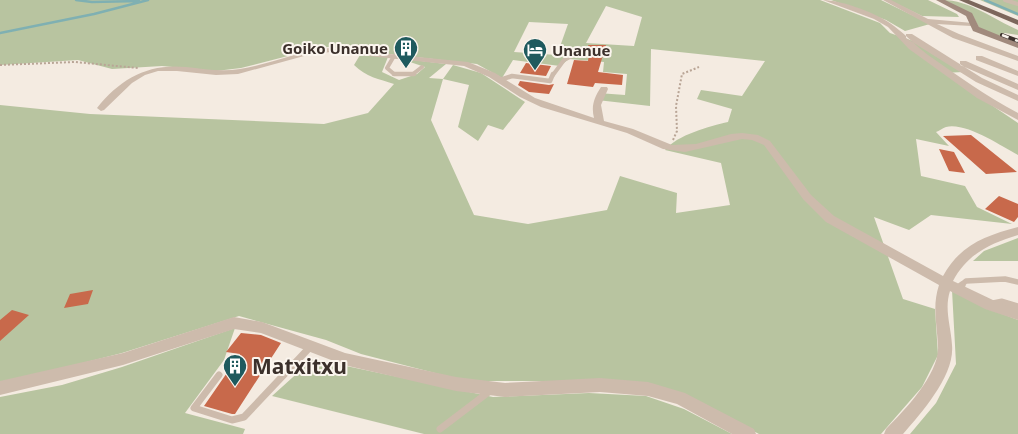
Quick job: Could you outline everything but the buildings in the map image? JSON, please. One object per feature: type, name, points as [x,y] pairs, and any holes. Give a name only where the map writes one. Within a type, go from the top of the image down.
[{"type":"main road","points":[[963,0],[1018,22]]},
{"type":"main road","points":[[970,0],[1018,22]]},
{"type":"street","points":[[826,0],[876,18],[978,80],[1018,98]]},
{"type":"street","points":[[886,0],[956,36],[1018,58]]},
{"type":"street","points":[[940,0],[968,16],[971,24],[983,34],[1018,46]]},
{"type":"street","points":[[926,21],[971,24]]},
{"type":"street","points":[[890,26],[912,47],[980,96],[1018,117]]},
{"type":"street","points":[[923,45],[1018,87]]},
{"type":"street","points":[[101,108],[132,79],[143,73],[160,68],[226,73],[321,50],[464,64],[485,71],[532,100],[561,111],[632,132],[665,146],[680,150],[697,147],[731,136],[748,134],[758,137],[767,142],[807,198],[830,219],[990,305],[1018,315]]},
{"type":"street","points":[[979,58],[1018,74]]},
{"type":"street","points":[[600,123],[596,112],[597,100],[604,89]]},
{"type":"street","points":[[892,434],[904,422],[933,382],[945,359],[940,305],[951,285],[974,248],[989,240],[1018,231]]},
{"type":"street","points":[[0,388],[123,359],[234,323],[262,328],[344,359],[404,374],[456,384],[505,390],[600,385],[648,389],[680,398],[748,434]]},
{"type":"lane","points":[[1005,0],[1018,4]]},
{"type":"lane","points":[[500,80],[512,76],[550,81],[557,64],[561,60],[586,49]]},
{"type":"lane","points":[[394,56],[387,68],[394,74],[413,74],[422,67]]},
{"type":"lane","points":[[951,285],[966,281],[1005,279],[1018,282]]},
{"type":"lane","points":[[990,305],[1002,302],[1018,307]]},
{"type":"lane","points":[[219,375],[194,408],[232,420],[244,417],[311,346]]},
{"type":"lane","points":[[440,429],[494,389]]},
{"type":"path","points":[[0,65],[75,62],[116,67],[160,68]]},
{"type":"path","points":[[665,146],[673,140],[677,131],[676,106],[682,74],[699,67]]},
{"type":"green space","points":[[0,0],[820,0],[880,23],[890,33],[913,41],[963,72],[944,73],[1018,123],[1018,155],[973,131],[954,126],[946,127],[936,132],[949,146],[916,139],[921,176],[965,186],[977,207],[1012,224],[931,215],[909,230],[874,217],[903,299],[935,309],[938,355],[922,387],[881,434],[759,434],[689,397],[597,381],[466,381],[361,354],[326,340],[239,316],[122,353],[0,384],[0,105],[90,114],[324,124],[368,113],[394,84],[373,77],[354,65],[360,55],[388,57],[382,72],[399,80],[417,74],[425,67],[410,62],[413,60],[446,64],[429,78],[443,79],[431,120],[474,215],[528,224],[607,210],[620,176],[677,193],[676,213],[730,205],[721,163],[665,150],[685,136],[728,122],[732,109],[697,99],[701,90],[742,96],[765,61],[651,49],[650,106],[597,100],[598,93],[625,95],[627,74],[603,72],[604,62],[569,59],[560,66],[513,60],[502,78],[477,64],[328,47],[241,68],[216,71],[162,66],[112,69],[78,60],[0,65]],"holes":[[[606,6],[642,17],[634,46],[586,43]],[[529,22],[568,24],[557,55],[514,52]]]},
{"type":"green space","points":[[831,0],[881,0],[930,24],[905,31],[886,20]]},
{"type":"green space","points":[[889,0],[928,0],[957,14],[959,17],[922,16]]},
{"type":"green space","points":[[942,0],[962,3],[981,11],[1018,30],[1018,35],[1005,33],[999,36],[980,29],[974,18]]},
{"type":"green space","points":[[980,0],[1018,0],[1018,16]]},
{"type":"green space","points":[[453,65],[481,73],[525,102],[503,130],[488,125],[478,141],[458,127],[469,85],[443,79]]},
{"type":"green space","points":[[1018,238],[1018,261],[973,261],[984,251]]},
{"type":"green space","points":[[952,290],[987,308],[1018,320],[1018,434],[910,434],[936,403],[956,364]]},
{"type":"green space","points":[[235,328],[224,360],[185,413],[245,429],[243,434],[0,434],[0,397],[62,385],[122,367]]},
{"type":"green space","points":[[313,359],[493,397],[589,393],[646,396],[684,409],[732,434],[424,434],[272,396]]},
{"type":"waterway","points":[[76,0],[92,2],[139,1]]},
{"type":"waterway","points":[[0,33],[94,14],[148,0]]},
{"type":"waterway","points":[[985,0],[1018,14]]},
{"type":"railway","points":[[1002,35],[1018,41]]},
{"type":"place","name":"Goiko Unanue","points":[[406,69]]},
{"type":"place","name":"Unanue","points":[[535,71]]},
{"type":"place","name":"Matxitxu","points":[[235,387]]}]
